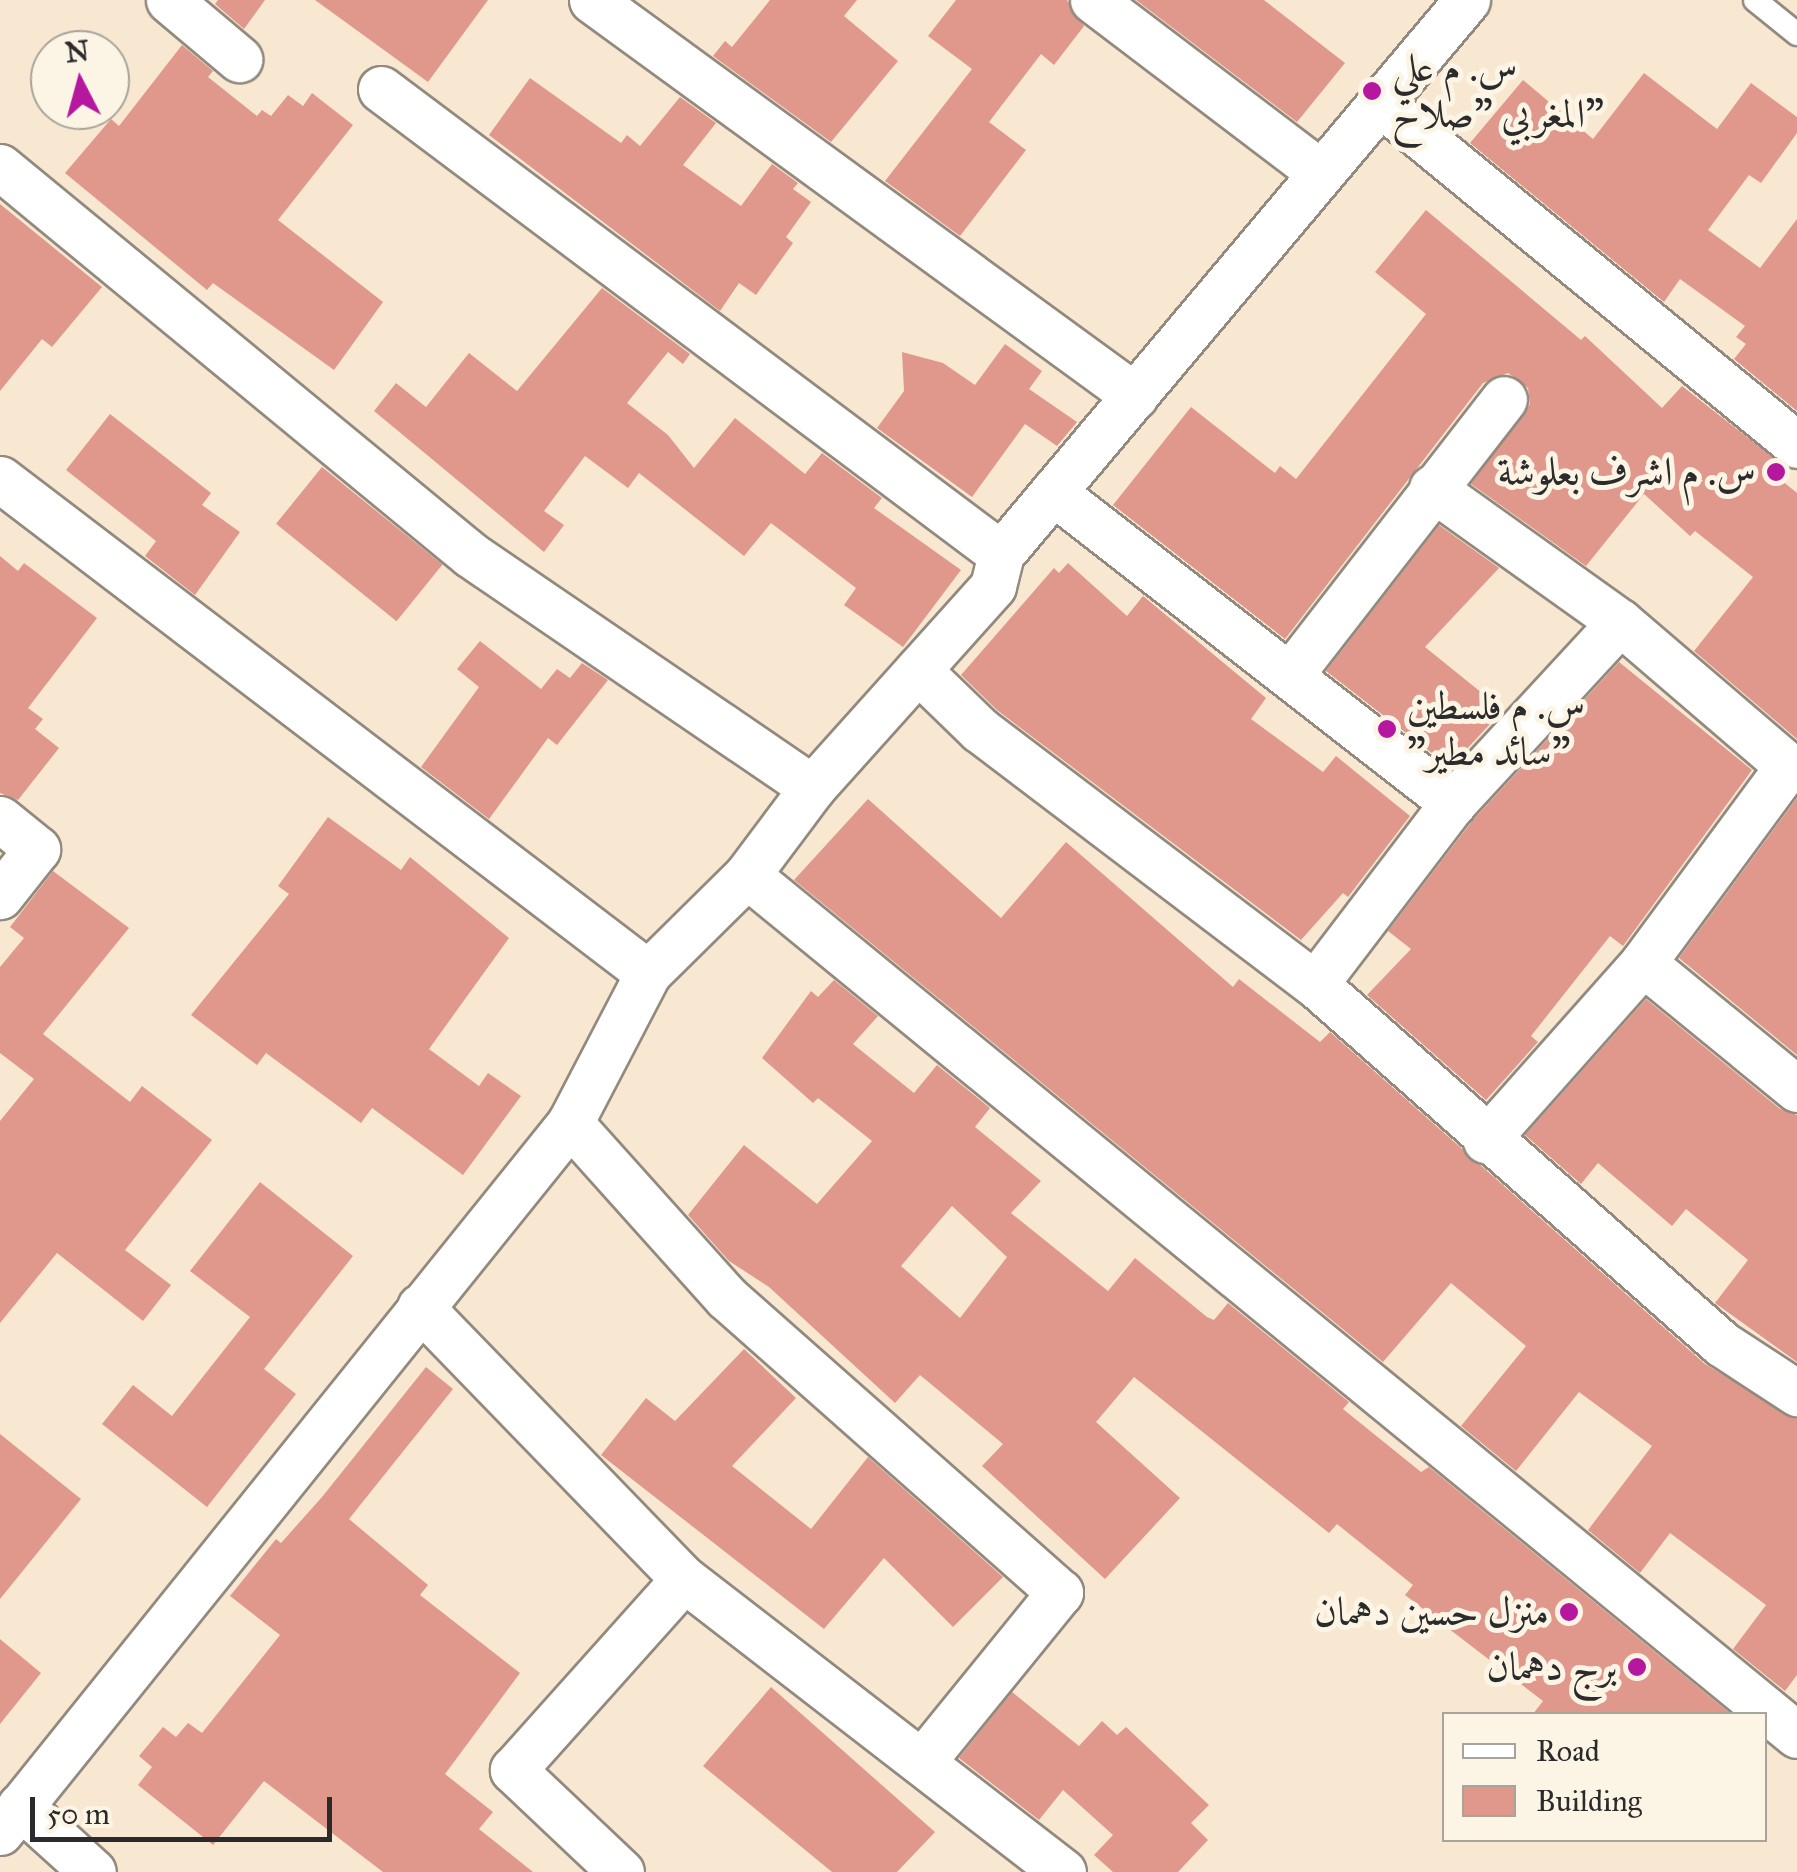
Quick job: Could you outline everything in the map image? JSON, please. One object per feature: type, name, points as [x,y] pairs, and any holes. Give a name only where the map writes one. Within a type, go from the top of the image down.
[{"type":"street","points":[[168,0],[239,59]]},
{"type":"street","points":[[592,0],[1134,396]]},
{"type":"street","points":[[1093,0],[1321,173]]},
{"type":"street","points":[[93,1872],[10,1820],[570,1123],[648,972],[748,875],[812,788],[994,586],[1001,554],[1380,103],[1456,4]]},
{"type":"street","points":[[381,88],[1001,554]]},
{"type":"street","points":[[1380,103],[1797,445]]},
{"type":"street","points":[[0,167],[470,556],[812,788]]},
{"type":"street","points":[[1290,675],[1504,399]]},
{"type":"street","points":[[0,478],[648,972]]},
{"type":"street","points":[[1432,488],[1620,622],[1792,770],[1643,964],[1486,1140]]},
{"type":"street","points":[[1053,492],[1452,803]]},
{"type":"street","points":[[1315,984],[1452,803],[1620,622]]},
{"type":"street","points":[[918,670],[980,730],[1315,984],[1486,1140],[1722,1344],[1797,1393]]},
{"type":"street","points":[[0,818],[37,849],[0,896]]},
{"type":"street","points":[[748,875],[1797,1735]]},
{"type":"street","points":[[1643,964],[1797,1089]]},
{"type":"street","points":[[570,1123],[726,1297],[1060,1592],[922,1762]]},
{"type":"street","points":[[420,1307],[684,1579],[1063,1872]]},
{"type":"street","points":[[621,1872],[512,1770],[684,1579]]},
{"type":"lane","points":[[1755,0],[1797,34]]},
{"type":"building","points":[[218,0],[265,0],[244,29],[215,4]]},
{"type":"building","points":[[315,0],[488,0],[428,82]]},
{"type":"building","points":[[770,0],[857,0],[844,16],[898,61],[831,142],[713,56],[725,41],[732,47]]},
{"type":"building","points":[[956,0],[1067,0],[1084,26],[1054,65],[1041,54],[989,122],[1026,150],[960,236],[885,181],[972,69],[928,36]]},
{"type":"building","points":[[1136,0],[1264,0],[1345,63],[1297,122]]},
{"type":"building","points":[[182,45],[213,71],[208,77],[257,116],[262,110],[271,116],[288,95],[303,106],[312,93],[353,125],[278,220],[383,302],[334,370],[213,283],[207,290],[65,173],[102,130],[130,130],[130,112]]},
{"type":"building","points":[[1644,73],[1717,129],[1751,83],[1797,117],[1797,133],[1761,183],[1749,175],[1708,230],[1760,268],[1797,219],[1797,411],[1734,359],[1746,344],[1736,337],[1745,326],[1680,279],[1664,302],[1470,143],[1523,80],[1593,139]]},
{"type":"building","points":[[530,78],[621,143],[627,135],[640,146],[680,97],[716,123],[683,165],[741,206],[772,164],[798,183],[793,189],[811,202],[786,237],[793,243],[756,295],[739,283],[720,311],[489,135]]},
{"type":"building","points":[[0,204],[102,287],[52,347],[42,339],[0,391]]},
{"type":"building","points":[[1426,210],[1581,340],[1585,336],[1662,408],[1682,386],[1789,470],[1781,480],[1797,493],[1797,739],[1694,651],[1753,577],[1695,531],[1690,536],[1644,494],[1586,566],[1471,484],[1530,404],[1528,388],[1508,373],[1483,383],[1285,639],[1113,505],[1191,407],[1275,473],[1280,466],[1296,479],[1426,314],[1375,272]]},
{"type":"building","points":[[602,288],[690,354],[683,364],[668,352],[627,403],[668,435],[694,468],[735,418],[805,474],[822,453],[882,498],[874,508],[961,570],[903,647],[844,605],[856,588],[771,523],[744,556],[639,473],[628,488],[585,456],[544,511],[564,525],[544,552],[374,411],[396,383],[426,407],[469,353],[517,391]]},
{"type":"building","points":[[1005,344],[1042,371],[1029,389],[1077,422],[1057,446],[1025,424],[972,497],[877,428],[904,391],[902,352],[943,363],[975,385]]},
{"type":"building","points":[[110,414],[211,493],[202,505],[240,532],[195,595],[145,556],[156,541],[66,470]]},
{"type":"building","points":[[322,467],[442,565],[397,621],[276,524]]},
{"type":"building","points":[[1439,525],[1499,568],[1425,647],[1503,710],[1450,767],[1326,671]]},
{"type":"building","points":[[0,556],[18,571],[24,563],[97,618],[28,708],[43,719],[35,729],[59,748],[18,800],[0,793]]},
{"type":"building","points":[[1068,563],[1127,616],[1143,596],[1266,698],[1251,719],[1323,772],[1336,756],[1410,816],[1348,897],[1343,893],[1301,940],[997,710],[961,675],[1054,568],[1059,573]]},
{"type":"building","points":[[480,641],[541,689],[557,669],[570,678],[582,663],[608,680],[557,745],[548,738],[489,819],[421,767],[479,687],[457,669]]},
{"type":"building","points":[[1619,662],[1752,770],[1623,946],[1610,936],[1531,1036],[1538,1042],[1486,1100],[1367,995],[1411,949],[1388,931],[1473,820]]},
{"type":"building","points":[[1797,798],[1797,1055],[1679,958]]},
{"type":"building","points":[[868,799],[1001,918],[1066,842],[1233,987],[1239,979],[1320,1042],[1330,1032],[1705,1364],[1797,1419],[1797,1675],[1785,1691],[1733,1649],[1766,1605],[1670,1533],[1640,1573],[1588,1530],[1652,1446],[1579,1392],[1516,1471],[1461,1426],[1526,1346],[1451,1283],[1383,1362],[794,880]]},
{"type":"building","points":[[328,817],[401,870],[410,857],[509,938],[429,1049],[479,1086],[488,1073],[521,1096],[463,1175],[372,1108],[361,1123],[266,1053],[257,1065],[191,1015],[289,894],[278,886]]},
{"type":"building","points":[[53,871],[129,928],[43,1034],[130,1102],[142,1086],[212,1140],[125,1250],[171,1285],[143,1321],[57,1253],[0,1323],[0,1121],[34,1079],[0,1053],[0,967],[24,938],[10,927]]},
{"type":"building","points":[[834,980],[878,1016],[853,1044],[914,1093],[937,1065],[990,1108],[975,1127],[1041,1181],[1011,1213],[1108,1291],[1135,1258],[1207,1317],[1214,1320],[1228,1303],[1349,1402],[1343,1409],[1421,1472],[1429,1467],[1729,1712],[1535,1712],[1543,1701],[1405,1595],[1413,1585],[1337,1524],[1329,1533],[1134,1377],[1096,1422],[1180,1498],[1105,1579],[982,1466],[1003,1444],[920,1375],[895,1403],[769,1287],[729,1261],[688,1215],[744,1145],[817,1204],[872,1141],[818,1098],[813,1103],[762,1058],[811,991],[818,997]],"holes":[[[952,1206],[1007,1257],[960,1318],[901,1266]]]},
{"type":"building","points":[[1646,999],[1780,1109],[1797,1115],[1797,1362],[1715,1303],[1748,1260],[1686,1209],[1672,1226],[1598,1163],[1581,1184],[1525,1135]]},
{"type":"building","points":[[260,1182],[353,1256],[264,1369],[296,1394],[207,1507],[102,1424],[133,1385],[172,1416],[250,1317],[190,1271]]},
{"type":"building","points":[[744,1349],[796,1398],[732,1466],[811,1529],[868,1457],[1003,1577],[953,1627],[884,1558],[824,1629],[601,1455],[646,1398],[675,1421]]},
{"type":"building","points":[[426,1367],[453,1389],[349,1519],[428,1585],[420,1595],[520,1673],[445,1774],[493,1812],[479,1829],[533,1872],[383,1872],[264,1781],[213,1845],[138,1785],[152,1767],[139,1756],[163,1727],[176,1737],[188,1723],[202,1733],[280,1635],[230,1596],[276,1539],[281,1543],[322,1497]]},
{"type":"building","points":[[0,1434],[81,1499],[0,1599]]},
{"type":"building","points":[[0,1639],[41,1673],[0,1724]]},
{"type":"building","points":[[771,1687],[935,1832],[897,1872],[832,1872],[703,1766]]},
{"type":"building","points":[[1012,1692],[1079,1746],[1102,1721],[1117,1735],[1126,1727],[1209,1805],[1191,1823],[1208,1840],[1178,1872],[1113,1872],[1094,1855],[1113,1835],[1063,1790],[1039,1820],[959,1758]]},
{"type":"place","name":"س. م علي المغربي \"صلاح\"","points":[[1372,91]]},
{"type":"place","name":"س. م اشرف بعلوشة","points":[[1776,472]]},
{"type":"place","name":"س. م فلسطين \"سائد مطير\"","points":[[1387,729]]},
{"type":"place","name":"منزل حسين دهمان","points":[[1569,1612]]},
{"type":"place","name":"برج دهمان","points":[[1637,1667]]}]
